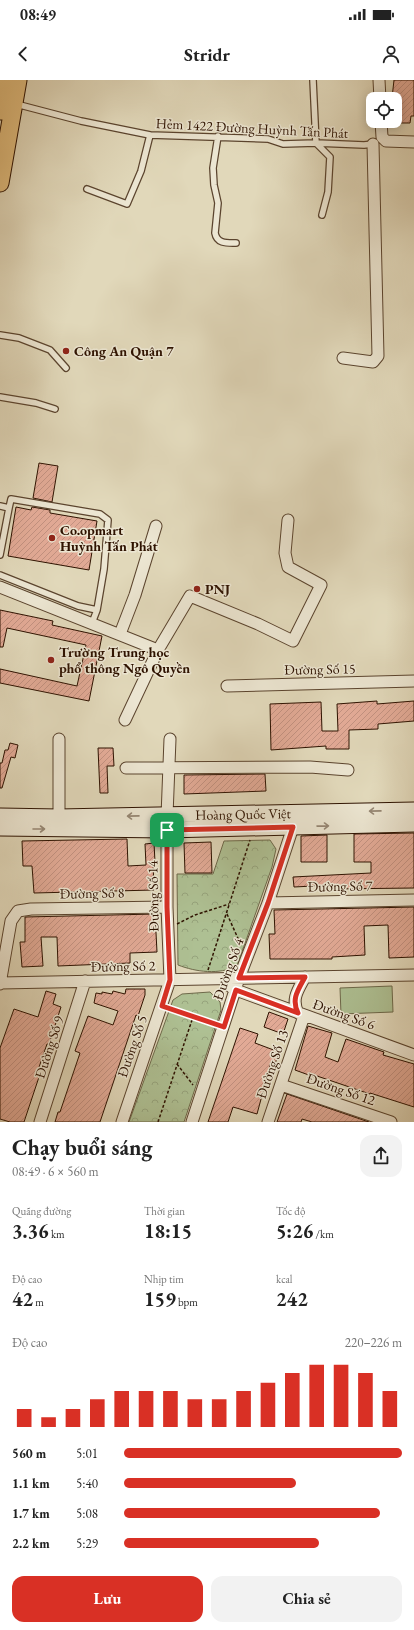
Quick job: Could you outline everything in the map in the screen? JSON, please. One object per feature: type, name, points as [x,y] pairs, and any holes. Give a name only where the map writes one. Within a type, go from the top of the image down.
[{"type":"main road","points":[[0,183],[5,105],[5,80]]},
{"type":"main road","points":[[5,105],[18,80]]},
{"type":"main road","name":"Hoàng Quốc Việt","points":[[0,828],[167,823],[414,810]]},
{"type":"main road","name":"Hoàng Quốc Việt","points":[[0,816],[59,817],[253,828],[414,824]]},
{"type":"street","points":[[379,80],[380,92]]},
{"type":"street","points":[[381,128],[382,137],[386,141],[414,142]]},
{"type":"street","points":[[343,358],[373,362],[378,356],[373,144]]},
{"type":"street","points":[[125,720],[158,650],[190,596],[258,624],[293,641],[321,585],[288,566],[285,553],[288,520]]},
{"type":"street","points":[[120,634],[135,595],[156,526]]},
{"type":"street","points":[[0,587],[158,650]]},
{"type":"street","name":"Đường Số 15","points":[[227,686],[414,681]]},
{"type":"street","points":[[59,739],[59,817]]},
{"type":"street","name":"Đường Số 14","points":[[170,739],[167,823],[167,907],[170,980]]},
{"type":"street","points":[[126,768],[303,767],[348,770]]},
{"type":"street","name":"Đường Số 4","points":[[192,1122],[239,978],[268,903],[293,827]]},
{"type":"street","name":"Đường Số 7","points":[[268,903],[414,900]]},
{"type":"street","name":"Đường Số 8","points":[[0,983],[11,921],[18,911],[31,909],[167,907]]},
{"type":"street","name":"Đường Số 2","points":[[0,983],[414,975]]},
{"type":"street","points":[[301,1015],[295,1007],[295,994],[305,977]]},
{"type":"street","name":"Đường Số 6","points":[[221,979],[236,990],[414,1055]]},
{"type":"street","name":"Đường Số 5","points":[[122,1122],[170,980]]},
{"type":"street","name":"Đường Số 9","points":[[40,1122],[85,981]]},
{"type":"street","name":"Đường Số 13","points":[[268,1122],[281,1084],[301,1015]]},
{"type":"street","name":"Đường Số 12","points":[[281,1084],[391,1122]]},
{"type":"lane","points":[[314,80],[316,143],[330,157],[328,192],[322,215]]},
{"type":"lane","name":"Hẻm 1422 Đường Huỳnh Tấn Phát","points":[[5,105],[150,135],[218,136],[268,139],[283,144],[373,144]]},
{"type":"lane","points":[[87,189],[127,204],[140,171],[150,135]]},
{"type":"lane","points":[[218,136],[213,168],[214,185],[218,203],[215,233],[216,237],[222,242],[236,243]]},
{"type":"lane","points":[[0,335],[20,338],[50,350],[66,368]]},
{"type":"lane","points":[[0,397],[32,402],[54,409]]},
{"type":"lane","points":[[0,555],[3,526],[11,499],[100,514],[108,520],[104,569],[97,610],[92,623]]},
{"type":"lane","points":[[0,506],[9,508]]},
{"type":"lane","points":[[0,575],[78,606],[97,610]]},
{"type":"path","points":[[205,979],[227,914],[253,828]]},
{"type":"path","points":[[168,929],[195,916],[229,904]]},
{"type":"path","points":[[227,914],[247,959]]},
{"type":"path","points":[[162,1006],[224,1027]]},
{"type":"path","points":[[158,1122],[193,1017]]},
{"type":"path","points":[[177,1064],[200,1097]]},
{"type":"green space","points":[[270,840],[276,849],[272,867],[237,966],[223,971],[208,972],[178,965],[177,874],[213,874],[224,841]]},
{"type":"green space","points":[[392,986],[393,1012],[341,1014],[340,988]]},
{"type":"green space","points":[[210,992],[220,1002],[221,1010],[184,1122],[129,1122],[173,1000],[182,994]]},
{"type":"building","points":[[394,80],[414,80],[414,116],[411,116],[410,123],[402,123],[402,92],[393,92]]},
{"type":"building","points":[[39,463],[58,466],[52,502],[33,498]]},
{"type":"building","name":"Co.opmart Huỳnh Tấn Phát","points":[[16,507],[31,510],[32,507],[50,510],[50,513],[97,521],[89,570],[8,556]]},
{"type":"building","points":[[0,610],[53,621],[52,625],[102,636],[89,701],[0,683],[0,669],[77,686],[86,645],[7,628],[3,647],[0,647]]},
{"type":"building","points":[[377,701],[377,704],[414,701],[414,721],[378,724],[378,729],[349,730],[349,749],[326,749],[326,746],[271,750],[270,704],[321,702],[322,731],[338,731],[337,704]]},
{"type":"building","points":[[10,743],[18,745],[15,758],[11,757],[2,788],[0,788],[0,763],[2,763],[5,750],[8,750]]},
{"type":"building","points":[[98,748],[113,748],[114,766],[107,766],[108,793],[100,793]]},
{"type":"building","points":[[265,774],[266,791],[184,794],[184,775]]},
{"type":"building","points":[[414,833],[414,888],[332,889],[332,885],[294,887],[293,877],[371,873],[371,862],[354,862],[354,834]]},
{"type":"building","points":[[327,835],[327,862],[301,862],[301,836]]},
{"type":"building","points":[[127,839],[128,866],[146,865],[145,844],[154,843],[154,890],[34,893],[32,866],[23,866],[22,841]]},
{"type":"building","points":[[211,842],[212,873],[185,873],[184,843]]},
{"type":"building","points":[[414,907],[414,957],[389,958],[388,925],[364,926],[365,955],[332,957],[332,959],[270,959],[269,934],[275,934],[274,910]]},
{"type":"building","points":[[155,914],[157,952],[130,953],[130,963],[58,966],[57,937],[41,937],[43,966],[22,967],[20,942],[25,942],[25,917]]},
{"type":"building","points":[[126,989],[145,989],[145,995],[138,1016],[136,1015],[100,1122],[55,1122],[58,1112],[60,1112],[80,1053],[75,1051],[88,1016],[113,1025],[118,1011],[94,1003],[96,993],[102,994],[102,992],[112,994],[113,991],[125,994]]},
{"type":"building","points":[[46,991],[56,994],[53,1004],[61,1007],[49,1044],[47,1044],[37,1073],[40,1074],[24,1122],[10,1122],[0,1119],[0,1048],[14,1009],[38,1017]]},
{"type":"building","points":[[269,1012],[288,1019],[283,1034],[264,1027]]},
{"type":"building","points":[[308,1026],[332,1033],[325,1057],[338,1062],[346,1039],[384,1052],[383,1055],[414,1064],[414,1107],[295,1070]]},
{"type":"building","points":[[240,1028],[258,1034],[255,1043],[279,1052],[275,1064],[271,1062],[257,1114],[233,1107],[228,1122],[208,1122]]},
{"type":"building","points":[[287,1094],[369,1122],[312,1122],[302,1119],[301,1122],[277,1122]]},
{"type":"place","name":"Công An Quận 7","points":[[66,351]]},
{"type":"place","name":"Co.opmart Huỳnh Tấn Phát","points":[[52,538]]},
{"type":"place","name":"PNJ","points":[[197,589]]},
{"type":"place","name":"Trường Trung học phổ thông Ngô Quyền","points":[[51,660]]},
{"type":"route","points":[[293,827],[268,903],[239,978],[305,977],[295,994],[294,1002],[298,1013],[236,990],[224,1027],[162,1006],[170,980],[167,907],[167,830],[293,827]]}]
